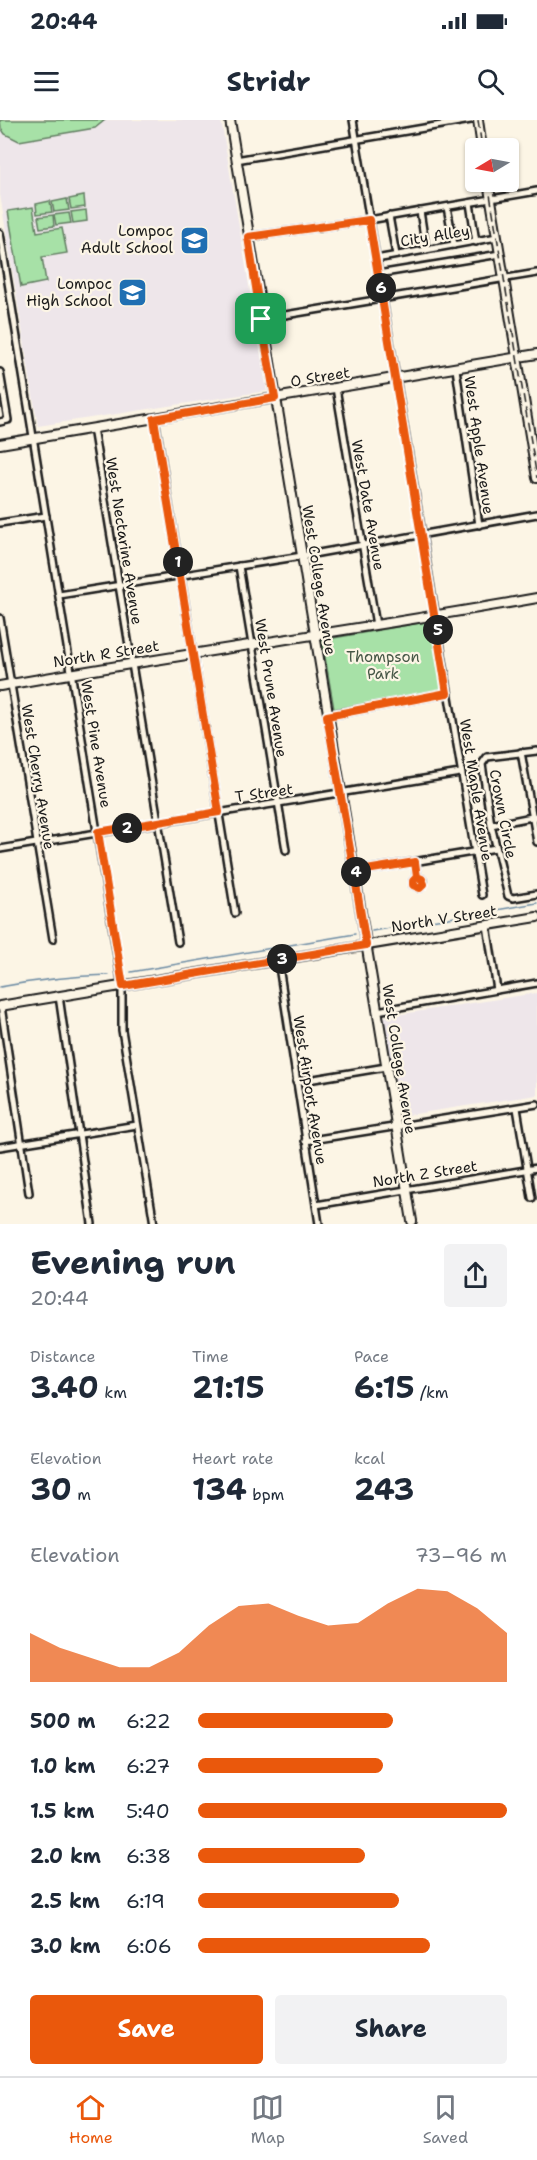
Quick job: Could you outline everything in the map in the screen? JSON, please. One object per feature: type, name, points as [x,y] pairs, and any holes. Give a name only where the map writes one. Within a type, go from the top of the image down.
[{"type":"street","name":"West College Avenue","points":[[230,120],[261,319],[412,1221]]},
{"type":"street","name":"West Maple Avenue","points":[[353,120],[473,852],[482,895]]},
{"type":"street","points":[[236,160],[471,120]]},
{"type":"street","points":[[478,120],[481,138]]},
{"type":"street","points":[[248,237],[369,220],[537,191]]},
{"type":"street","points":[[489,192],[537,478]]},
{"type":"street","points":[[470,203],[476,242]]},
{"type":"street","points":[[447,207],[454,245]]},
{"type":"street","points":[[420,211],[426,250]]},
{"type":"street","points":[[389,216],[396,255]]},
{"type":"street","name":"West Pine Avenue","points":[[0,233],[123,986],[122,1030],[154,1224]]},
{"type":"street","name":"City Alley","points":[[376,259],[497,237]]},
{"type":"street","points":[[378,274],[500,254]]},
{"type":"street","points":[[261,319],[537,273]]},
{"type":"street","points":[[0,279],[8,278]]},
{"type":"street","name":"O Street","points":[[0,444],[537,354]]},
{"type":"street","name":"West Apple Avenue","points":[[456,369],[479,525]]},
{"type":"street","points":[[0,372],[8,420],[0,422]]},
{"type":"street","name":"West Date Avenue","points":[[336,388],[376,625]]},
{"type":"street","points":[[154,419],[235,913]]},
{"type":"street","name":"West Nectarine Avenue","points":[[93,429],[160,822],[178,942]]},
{"type":"street","points":[[59,595],[302,556],[537,514]]},
{"type":"street","points":[[0,523],[46,516]]},
{"type":"street","name":"West Prune Avenue","points":[[239,566],[286,849]]},
{"type":"street","name":"North R Street","points":[[0,686],[537,598]]},
{"type":"street","name":"West Cherry Avenue","points":[[0,618],[53,939]]},
{"type":"street","points":[[327,716],[447,693]]},
{"type":"street","name":"Crown Circle","points":[[537,751],[487,757],[482,764],[491,825],[508,896],[513,898],[537,894]]},
{"type":"street","points":[[521,753],[535,816],[537,842]]},
{"type":"street","name":"T Street","points":[[0,849],[341,794],[460,772]]},
{"type":"street","points":[[491,825],[535,816]]},
{"type":"street","points":[[354,872],[496,848]]},
{"type":"street","points":[[415,862],[417,877]]},
{"type":"street","name":"North V Street","points":[[0,1006],[537,917]]},
{"type":"street","points":[[487,925],[497,990]]},
{"type":"street","name":"West Airport Avenue","points":[[278,960],[319,1224]]},
{"type":"street","points":[[377,1011],[537,984]]},
{"type":"street","points":[[59,996],[92,1224]]},
{"type":"street","points":[[0,1006],[29,1193]]},
{"type":"street","points":[[296,1082],[386,1067]]},
{"type":"street","points":[[305,1141],[537,1104]]},
{"type":"street","points":[[517,1108],[532,1198]]},
{"type":"street","points":[[0,1147],[137,1125]]},
{"type":"street","name":"North Z Street","points":[[316,1205],[537,1168]]},
{"type":"shaded area","name":"Lompoc High School","points":[[0,120],[221,120],[267,391],[38,426],[0,195]]},
{"type":"shaded area","points":[[537,993],[537,1095],[402,1116],[383,1017]]},
{"type":"green space","points":[[0,120],[105,120],[95,128],[19,141],[5,134]]},
{"type":"green space","points":[[84,196],[85,207],[71,209],[69,199]]},
{"type":"green space","points":[[67,199],[69,210],[54,212],[52,202]]},
{"type":"green space","points":[[50,201],[52,212],[37,214],[36,204]]},
{"type":"green space","points":[[33,207],[37,232],[62,228],[67,253],[42,257],[46,282],[21,287],[8,211]]},
{"type":"green space","points":[[86,210],[87,221],[73,223],[71,212]]},
{"type":"green space","points":[[69,213],[71,223],[56,225],[54,215]]},
{"type":"green space","points":[[53,215],[54,226],[40,228],[38,217]]},
{"type":"green space","name":"Thompson Park","points":[[431,621],[443,691],[334,709],[322,640]]},
{"type":"waterway","points":[[372,931],[537,903]]},
{"type":"waterway","points":[[131,972],[355,934]]},
{"type":"waterway","points":[[0,987],[54,979],[109,975]]},
{"type":"railway","points":[[478,120],[481,138]]},
{"type":"railway","points":[[490,192],[537,478]]},
{"type":"place","name":"Lompoc Adult School","points":[[194,240]]},
{"type":"place","name":"Lompoc High School","points":[[133,293]]},
{"type":"route","points":[[261,319],[248,237],[369,220],[447,693],[327,716],[354,872],[385,867],[415,862],[417,877],[422,879],[424,884],[420,888],[413,885],[417,877],[415,862],[354,872],[366,945],[123,986],[98,832],[219,812],[154,419],[275,398],[261,319]]}]
